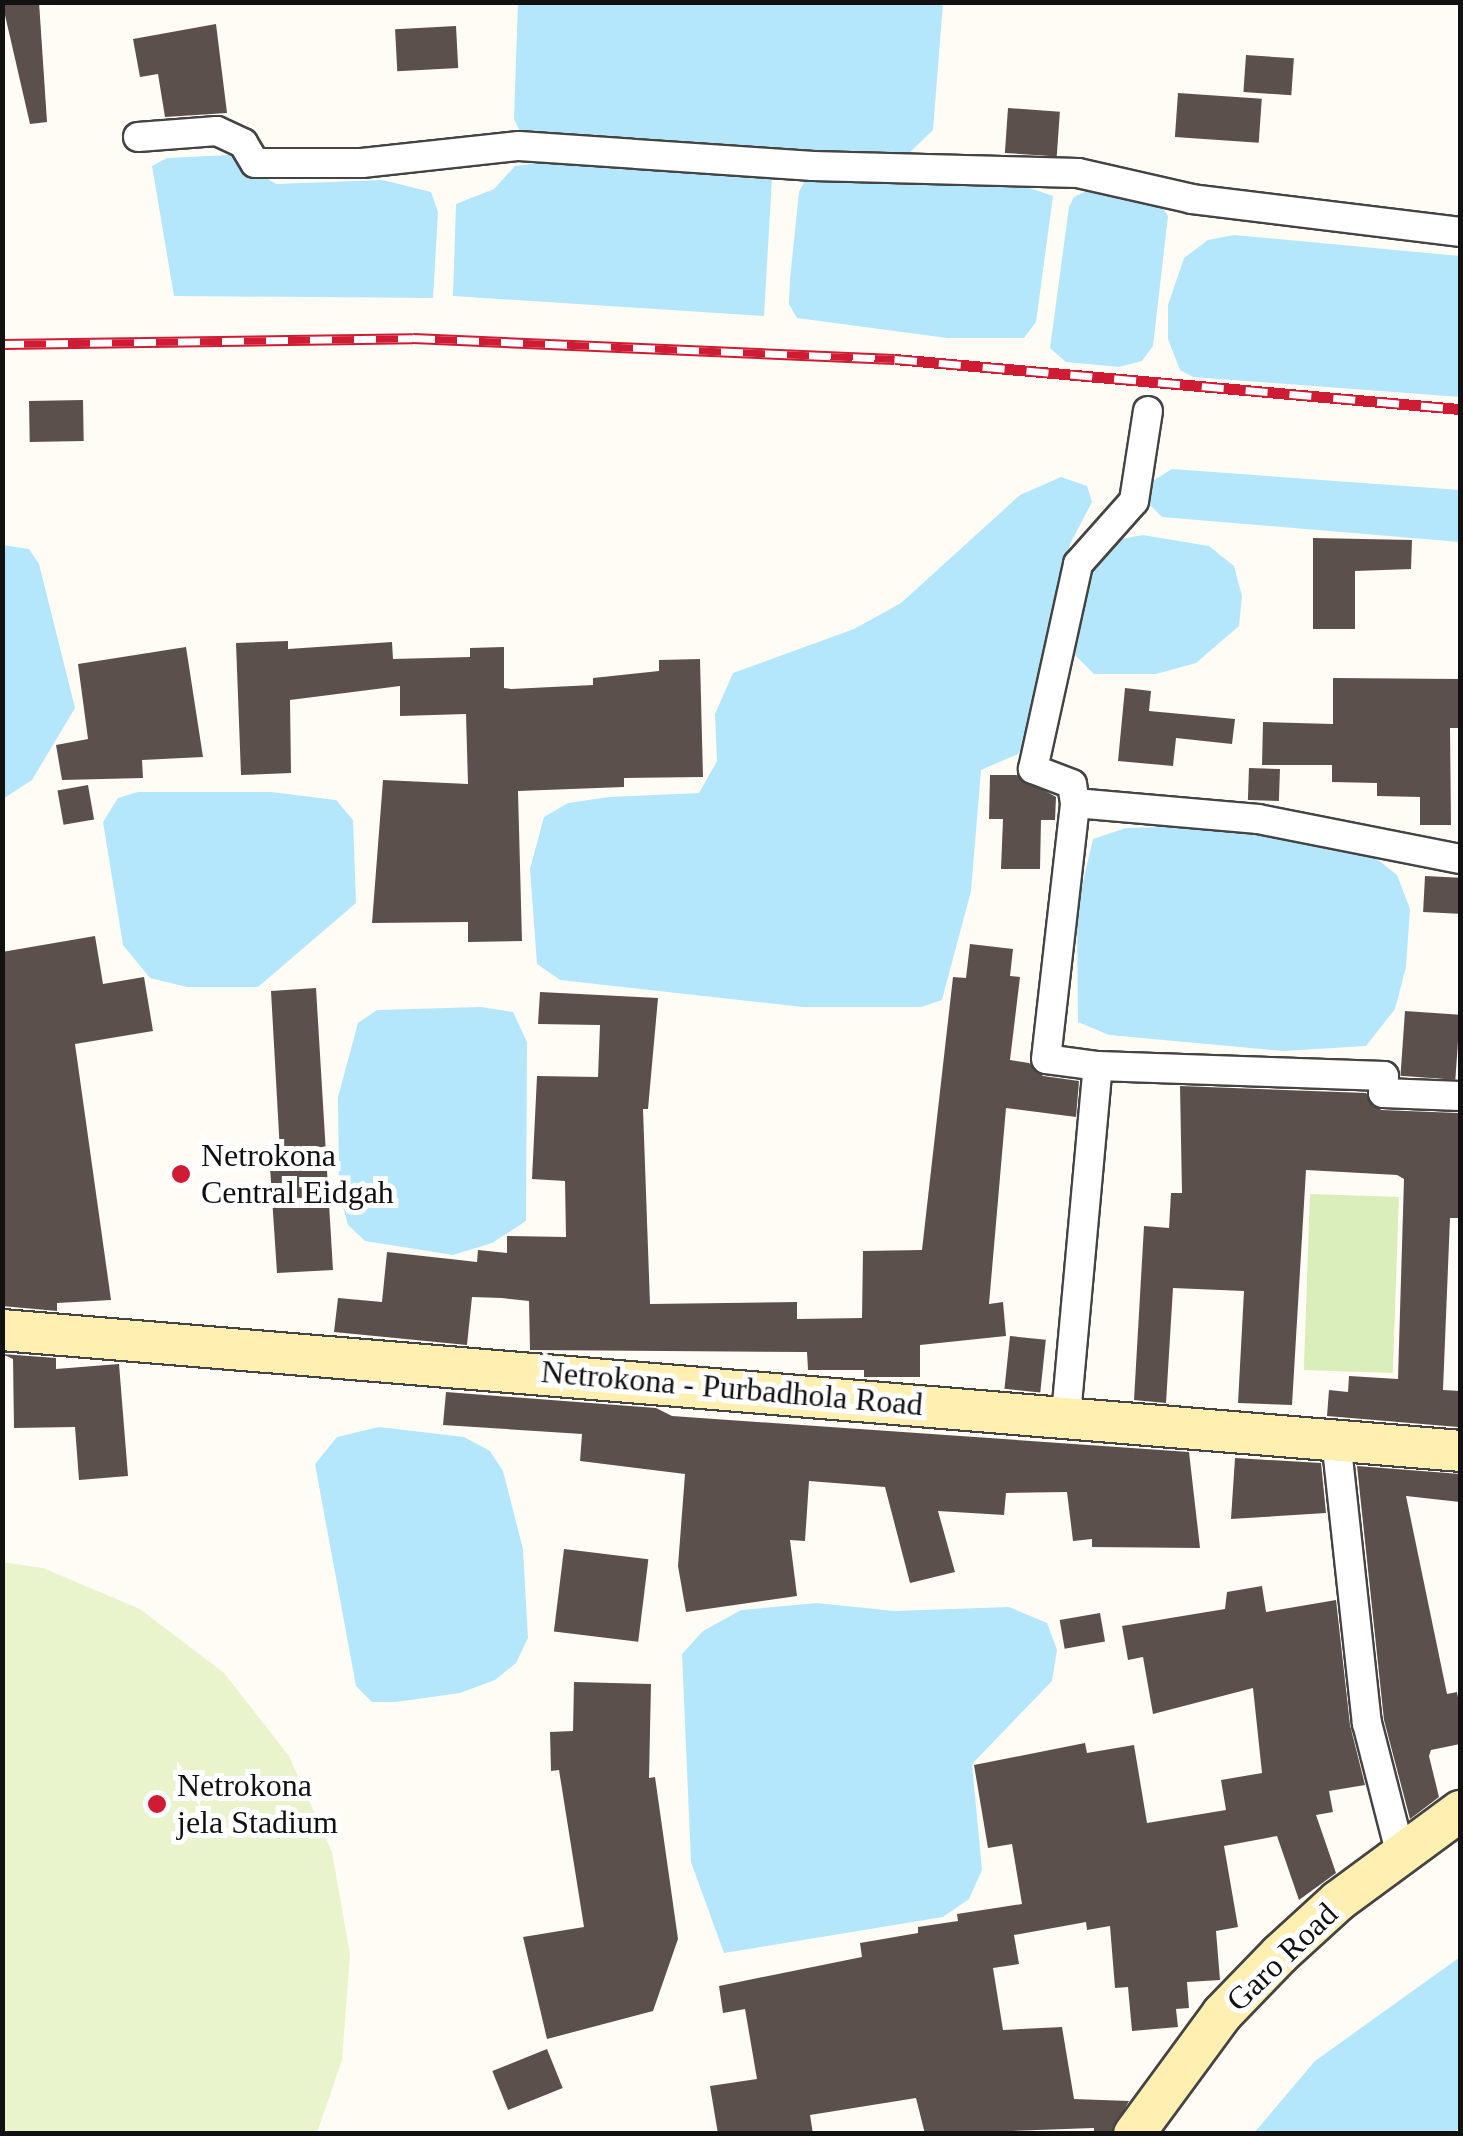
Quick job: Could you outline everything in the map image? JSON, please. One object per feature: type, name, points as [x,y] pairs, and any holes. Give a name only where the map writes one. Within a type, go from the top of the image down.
[{"type":"main road","name":"Netrokona - Purbadhola Road","points":[[2,1330],[1066,1415],[1460,1451]]},
{"type":"main road","name":"Garo Road","points":[[1134,2134],[1222,2014],[1338,1901],[1460,1811]]},
{"type":"street","points":[[138,137],[216,131],[243,143],[255,163],[272,164],[519,146],[813,166],[1078,173],[1192,199],[1460,232]]},
{"type":"street","points":[[1148,411],[1134,501],[1078,564],[1032,769],[1072,784],[1075,804],[1046,1059],[1098,1066],[1384,1076],[1383,1093],[1460,1096]]},
{"type":"street","points":[[1075,804],[1258,819],[1460,859]]},
{"type":"street","points":[[1066,1415],[1098,1066]]},
{"type":"street","points":[[1336,1439],[1367,1723],[1400,1855]]},
{"type":"green space","points":[[1310,1194],[1399,1197],[1393,1373],[1304,1370]]},
{"type":"green space","name":"Netrokona jela Stadium","points":[[2,1562],[43,1568],[140,1609],[224,1673],[289,1756],[332,1852],[350,1955],[342,2060],[317,2133],[3,2133]]},
{"type":"water","points":[[518,3],[943,3],[933,130],[902,160],[521,134],[514,119]]},
{"type":"water","points":[[229,155],[276,184],[383,180],[431,192],[438,212],[433,298],[174,296],[152,166],[167,158]]},
{"type":"water","points":[[551,161],[772,178],[764,316],[453,296],[456,204],[494,189],[515,166]]},
{"type":"water","points":[[808,174],[1018,184],[1053,196],[1036,322],[1024,338],[947,338],[797,318],[789,304],[790,279],[799,192]]},
{"type":"water","points":[[1091,189],[1160,204],[1168,216],[1153,346],[1142,361],[1119,367],[1066,362],[1050,348],[1069,207],[1074,197]]},
{"type":"water","points":[[1234,235],[1460,256],[1460,397],[1193,377],[1180,370],[1168,339],[1168,305],[1184,258],[1208,240]]},
{"type":"water","points":[[1172,469],[1460,490],[1460,542],[1162,517],[1150,505],[1151,482]]},
{"type":"water","points":[[1061,477],[1087,486],[1092,502],[1070,544],[1030,734],[1018,754],[981,770],[971,891],[942,1000],[921,1007],[803,1007],[560,980],[537,964],[530,869],[544,817],[568,803],[699,793],[717,761],[715,714],[733,673],[854,629],[901,603],[1020,495]]},
{"type":"water","points":[[1143,535],[1209,546],[1234,566],[1242,596],[1239,626],[1196,663],[1156,674],[1094,674],[1075,655],[1081,595],[1095,556],[1116,540]]},
{"type":"water","points":[[3,545],[29,549],[39,564],[75,708],[32,780],[3,799]]},
{"type":"water","points":[[138,792],[271,792],[336,800],[353,820],[356,903],[258,987],[187,987],[150,978],[123,945],[103,822],[118,798]]},
{"type":"water","points":[[1194,826],[1322,838],[1368,852],[1397,875],[1410,909],[1406,967],[1395,1009],[1366,1046],[1283,1051],[1109,1035],[1078,1022],[1077,908],[1093,839],[1126,828]]},
{"type":"water","points":[[481,1007],[513,1012],[527,1042],[526,1221],[492,1243],[453,1255],[365,1241],[348,1225],[339,1192],[338,1097],[358,1023],[377,1010]]},
{"type":"water","points":[[379,1427],[464,1437],[490,1451],[503,1471],[523,1549],[528,1638],[516,1663],[495,1680],[460,1693],[396,1702],[372,1702],[356,1686],[315,1464],[337,1437]]},
{"type":"water","points":[[817,1603],[894,1611],[1009,1607],[1047,1623],[1057,1650],[1052,1681],[972,1764],[982,1870],[969,1899],[943,1917],[724,1953],[691,1862],[682,1654],[703,1631],[741,1610]]},
{"type":"water","points":[[1460,1957],[1460,2126],[1454,2133],[1254,2133],[1315,2061]]},
{"type":"building","points":[[2,2],[39,2],[47,122],[30,124]]},
{"type":"building","points":[[216,24],[227,113],[165,117],[158,74],[140,77],[133,39]]},
{"type":"building","points":[[456,26],[458,68],[397,71],[395,29]]},
{"type":"building","points":[[1246,55],[1294,58],[1291,95],[1243,92]]},
{"type":"building","points":[[1178,93],[1262,99],[1259,143],[1175,137]]},
{"type":"building","points":[[1008,108],[1060,112],[1057,157],[1005,153]]},
{"type":"building","points":[[83,400],[84,441],[30,442],[29,401]]},
{"type":"building","points":[[1313,538],[1412,540],[1411,569],[1355,571],[1355,629],[1313,629]]},
{"type":"building","points":[[288,641],[288,649],[392,642],[393,659],[470,657],[470,648],[504,647],[504,688],[511,689],[593,685],[593,678],[659,671],[659,660],[700,659],[703,777],[624,778],[624,787],[518,791],[522,941],[468,942],[468,922],[372,923],[383,780],[468,784],[466,714],[400,716],[400,686],[290,700],[291,773],[241,775],[236,643]]},
{"type":"building","points":[[186,647],[203,757],[142,760],[143,778],[62,780],[56,745],[88,739],[78,664]]},
{"type":"building","points":[[1333,678],[1460,679],[1460,728],[1450,728],[1451,825],[1420,825],[1420,797],[1377,796],[1377,783],[1332,782],[1332,765],[1262,765],[1263,722],[1333,724]]},
{"type":"building","points":[[1125,688],[1151,691],[1149,711],[1235,719],[1232,744],[1176,738],[1173,766],[1118,761]]},
{"type":"building","points":[[1249,768],[1280,769],[1279,801],[1248,800]]},
{"type":"building","points":[[990,775],[1017,775],[1056,797],[1055,820],[1041,820],[1040,869],[1001,869],[1003,819],[989,819]]},
{"type":"building","points":[[88,785],[94,819],[64,825],[57,790]]},
{"type":"building","points":[[1425,876],[1460,878],[1458,914],[1423,912]]},
{"type":"building","points":[[95,936],[103,984],[144,977],[153,1031],[75,1044],[111,1300],[57,1303],[57,1311],[2,1306],[2,952]]},
{"type":"building","points":[[970,944],[1013,949],[1010,976],[1020,977],[1010,1060],[1029,1063],[1043,1076],[1079,1081],[1076,1117],[1006,1108],[989,1304],[1003,1302],[1006,1336],[920,1345],[920,1377],[864,1377],[864,1370],[808,1370],[807,1352],[530,1350],[529,1301],[502,1298],[472,1297],[467,1345],[334,1332],[338,1298],[382,1302],[387,1252],[477,1262],[478,1250],[507,1253],[507,1236],[566,1237],[565,1181],[532,1179],[537,1076],[598,1077],[600,1025],[538,1024],[540,992],[658,998],[648,1109],[643,1109],[650,1304],[797,1302],[797,1319],[862,1318],[863,1251],[922,1250],[953,977],[966,978]]},
{"type":"building","points":[[316,988],[333,1270],[277,1273],[269,1152],[280,1152],[271,991]]},
{"type":"building","points":[[1405,1011],[1460,1015],[1455,1080],[1400,1076]]},
{"type":"building","points":[[1180,1086],[1366,1093],[1381,1110],[1458,1113],[1460,1218],[1450,1218],[1443,1390],[1460,1391],[1458,1427],[1327,1416],[1329,1390],[1348,1392],[1349,1376],[1398,1379],[1404,1179],[1397,1175],[1306,1170],[1292,1405],[1238,1403],[1244,1291],[1173,1288],[1166,1403],[1134,1400],[1144,1226],[1169,1228],[1171,1193],[1182,1193]]},
{"type":"building","points":[[1010,1336],[1046,1340],[1040,1392],[1004,1389]]},
{"type":"building","points":[[2,1354],[56,1358],[56,1369],[119,1364],[128,1476],[79,1480],[75,1427],[14,1428],[13,1359]]},
{"type":"building","points":[[446,1392],[656,1408],[672,1416],[1189,1452],[1200,1548],[1092,1547],[1092,1539],[1073,1541],[1067,1492],[1006,1493],[1004,1515],[938,1511],[955,1572],[910,1583],[885,1487],[809,1481],[805,1541],[790,1540],[797,1596],[686,1612],[678,1566],[685,1474],[580,1461],[582,1434],[443,1425]]},
{"type":"building","points":[[1235,1458],[1321,1463],[1326,1513],[1231,1519]]},
{"type":"building","points":[[1357,1466],[1460,1474],[1460,1502],[1406,1496],[1447,1694],[1457,1692],[1460,1709],[1460,1744],[1431,1750],[1429,1756],[1439,1797],[1410,1819],[1384,1720]]},
{"type":"building","points":[[564,1549],[648,1559],[638,1642],[554,1631]]},
{"type":"building","points":[[1262,1586],[1266,1612],[1336,1600],[1350,1725],[1365,1785],[1329,1791],[1333,1812],[1316,1815],[1336,1873],[1299,1900],[1277,1836],[1224,1846],[1238,1927],[1216,1931],[1220,1980],[1187,1982],[1189,2008],[1176,2009],[1178,2027],[1132,2031],[1128,1987],[1115,1988],[1110,1926],[1087,1930],[1086,1922],[1014,1935],[1019,1964],[993,1968],[1003,2030],[1062,2027],[1074,2099],[1129,2101],[1111,2134],[1094,2134],[1094,2128],[925,2134],[916,2098],[810,2115],[813,2134],[718,2134],[710,2086],[757,2079],[745,2009],[723,2013],[719,1986],[862,1957],[860,1943],[918,1933],[918,1927],[958,1921],[957,1914],[1022,1904],[1012,1844],[988,1848],[974,1765],[1085,1743],[1087,1753],[1134,1745],[1147,1823],[1226,1810],[1221,1780],[1262,1773],[1253,1688],[1153,1714],[1143,1657],[1128,1660],[1122,1626],[1225,1609],[1227,1592]]},
{"type":"building","points":[[1100,1613],[1105,1642],[1065,1649],[1060,1620]]},
{"type":"building","points":[[574,1682],[651,1684],[649,1778],[655,1777],[678,1939],[653,2011],[547,2039],[523,1937],[584,1927],[559,1770],[551,1771],[550,1732],[573,1731]]},
{"type":"building","points":[[547,2049],[563,2088],[508,2110],[492,2071]]},
{"type":"railway","points":[[2,344],[413,338],[895,359],[1460,409]]},
{"type":"place","name":"Netrokona Central Eidgah","points":[[181,1174]]},
{"type":"place","name":"Netrokona jela Stadium","points":[[157,1804]]}]
